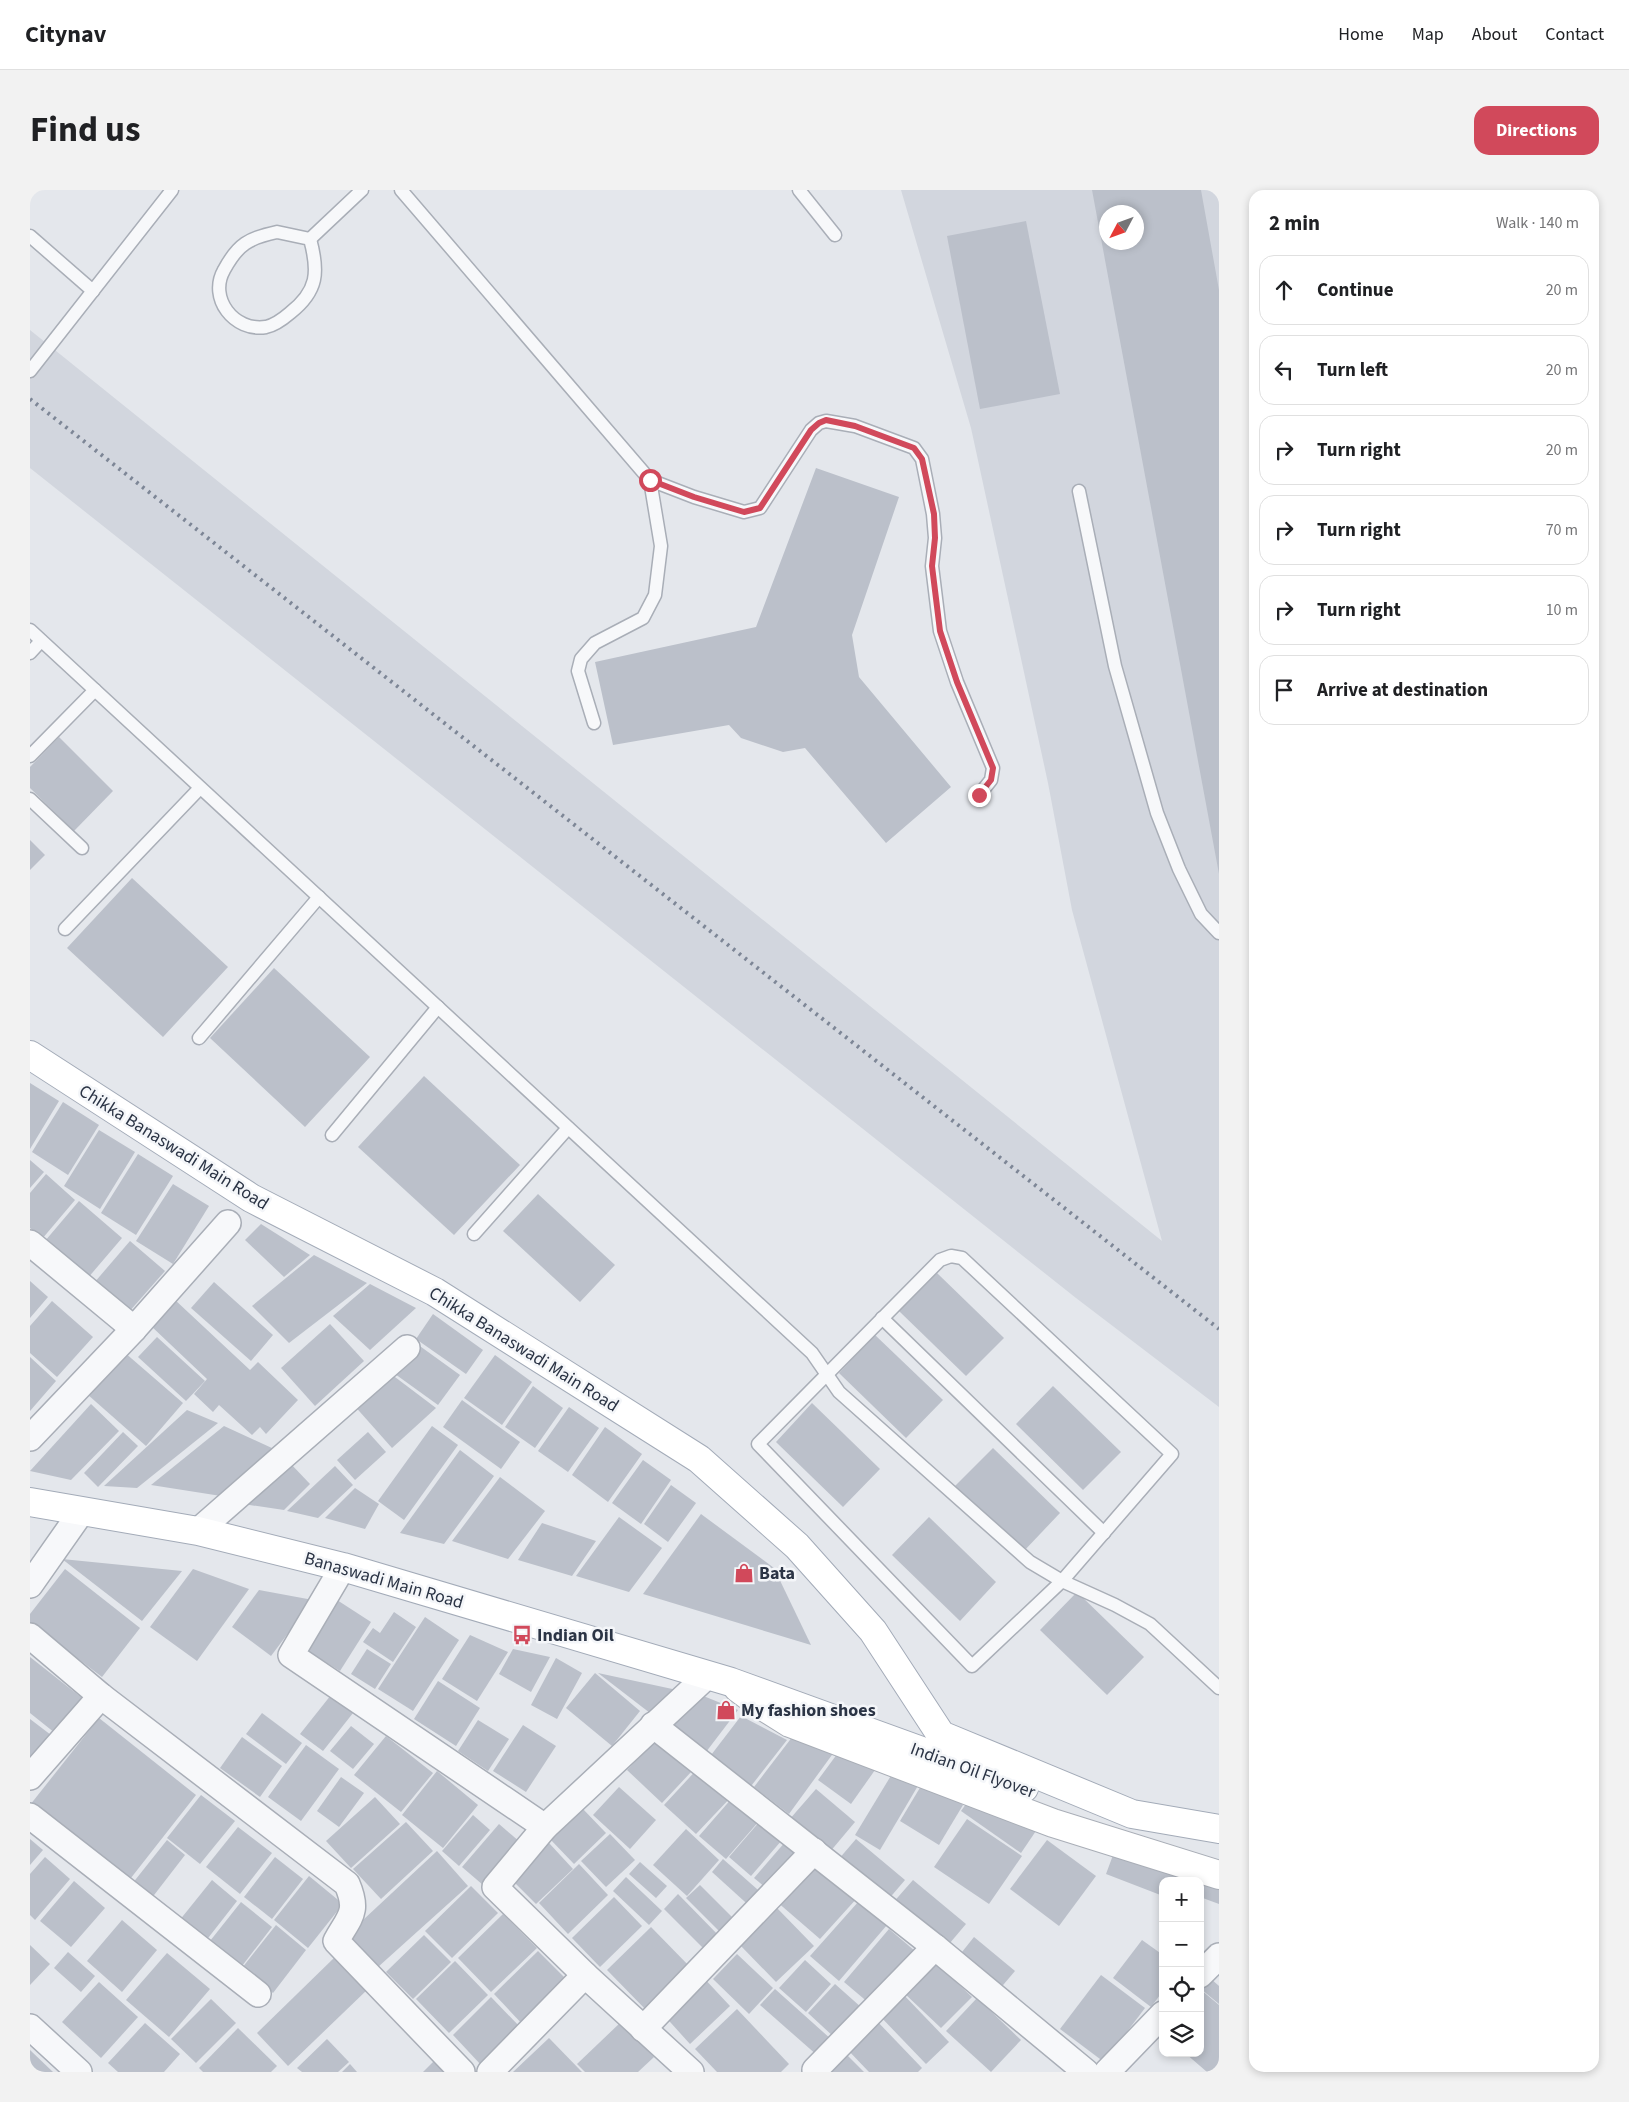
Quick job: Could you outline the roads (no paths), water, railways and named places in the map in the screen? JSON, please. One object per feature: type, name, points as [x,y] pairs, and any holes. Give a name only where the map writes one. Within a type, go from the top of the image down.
[{"type":"main road","name":"Chikka Banaswadi Main Road","points":[[30,1055],[251,1198],[435,1292],[699,1459],[797,1546],[872,1631],[941,1735]]},
{"type":"main road","name":"Banaswadi Main Road","points":[[30,1502],[198,1531],[343,1567],[720,1679]]},
{"type":"main road","name":"Indian Oil Flyover","points":[[720,1679],[1135,1829],[1217,1836]]},
{"type":"main road","points":[[720,1679],[790,1723],[1053,1823],[1219,1875]]},
{"type":"main road","name":"Indian Oil Flyover","points":[[941,1735],[1132,1814],[1217,1836]]},
{"type":"street","points":[[30,1437],[134,1329],[228,1223]]},
{"type":"street","points":[[30,1243],[134,1329]]},
{"type":"street","points":[[198,1531],[407,1348]]},
{"type":"street","points":[[30,1585],[82,1511]]},
{"type":"street","points":[[343,1567],[291,1655],[545,1827]]},
{"type":"street","points":[[30,1636],[101,1696],[347,1884],[354,1901],[352,1913],[336,1941],[462,2072]]},
{"type":"street","points":[[691,2072],[585,1975],[495,1887],[545,1827],[653,1725],[720,1679]]},
{"type":"street","points":[[30,1778],[101,1696]]},
{"type":"street","points":[[653,1725],[935,1947],[1086,2072]]},
{"type":"street","points":[[30,1816],[258,1994]]},
{"type":"street","points":[[643,2029],[814,1851]]},
{"type":"street","points":[[815,2070],[935,1947]]},
{"type":"street","points":[[1204,1971],[1219,1956]]},
{"type":"street","points":[[490,2072],[585,1975]]},
{"type":"street","points":[[1106,2072],[1159,2018]]},
{"type":"street","points":[[30,2027],[79,2072]]},
{"type":"lane","points":[[30,371],[172,190]]},
{"type":"lane","points":[[310,239],[362,190]]},
{"type":"lane","points":[[401,190],[650,480],[694,497],[744,512],[760,508],[811,430],[826,420],[855,426],[914,448],[922,459],[934,514],[935,538],[932,566],[940,631],[957,682],[993,768],[991,780],[979,795]]},
{"type":"lane","points":[[799,190],[835,235]]},
{"type":"lane","points":[[277,232],[310,239],[316,260],[316,270],[312,290],[298,306],[280,321],[266,327],[238,322],[225,310],[219,296],[219,278],[240,247],[252,237],[277,232]]},
{"type":"lane","points":[[30,236],[93,291]]},
{"type":"lane","points":[[594,723],[578,671],[581,659],[595,643],[643,618],[654,596],[661,546],[650,480]]},
{"type":"lane","points":[[1079,491],[1115,666],[1157,813],[1179,869],[1202,914],[1219,934]]},
{"type":"lane","points":[[30,630],[812,1353],[839,1392],[1030,1562],[1062,1581],[1116,1605],[1150,1624],[1219,1688]]},
{"type":"lane","points":[[30,653],[41,641]]},
{"type":"lane","points":[[30,756],[95,690]]},
{"type":"lane","points":[[65,929],[200,788]]},
{"type":"lane","points":[[30,799],[82,848]]},
{"type":"lane","points":[[199,1038],[318,897]]},
{"type":"lane","points":[[332,1135],[438,1007]]},
{"type":"lane","points":[[474,1234],[568,1128]]},
{"type":"lane","points":[[951,1256],[962,1258],[1172,1454],[1062,1581],[972,1666],[758,1444],[827,1375],[940,1260],[951,1256]]},
{"type":"lane","points":[[882,1318],[1104,1533]]},
{"type":"railway","points":[[30,399],[1219,1329]]},
{"type":"place","name":"Bata","points":[[744,1573]]},
{"type":"place","name":"Indian Oil","points":[[522,1635]]},
{"type":"place","name":"My fashion shoes","points":[[726,1710]]}]
